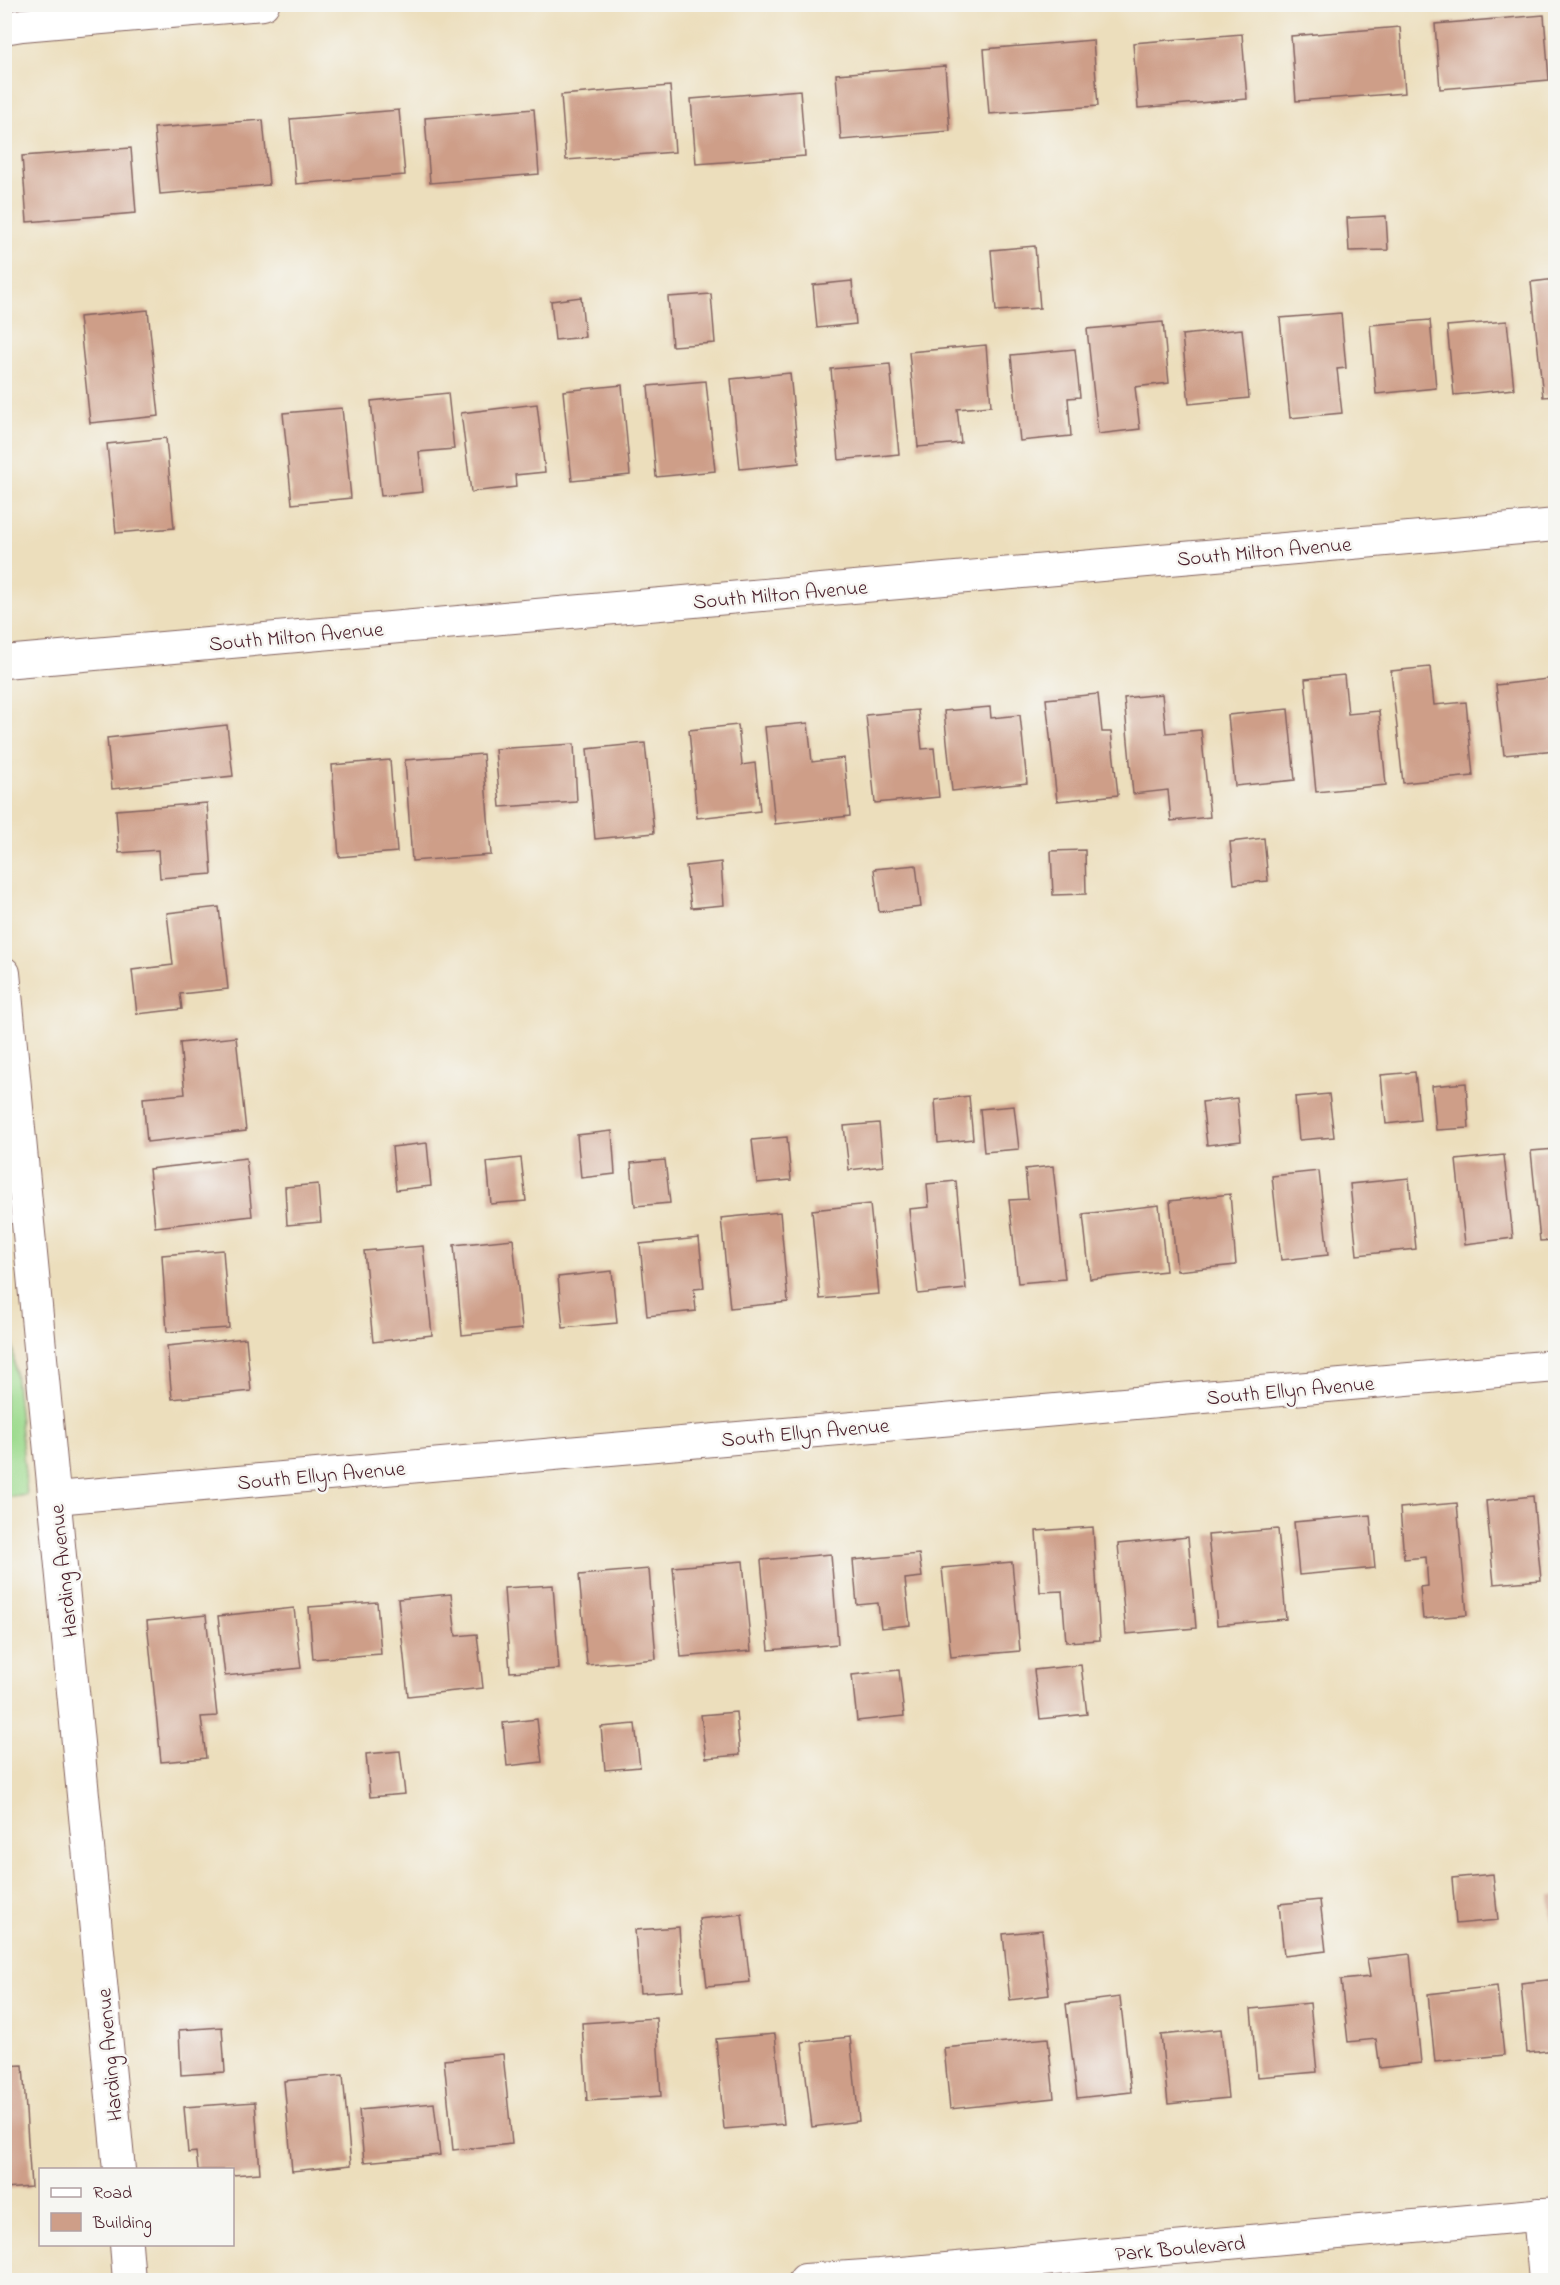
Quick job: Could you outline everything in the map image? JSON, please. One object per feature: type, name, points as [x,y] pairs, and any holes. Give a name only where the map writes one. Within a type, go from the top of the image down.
[{"type":"street","points":[[4,28],[263,4]]},
{"type":"street","name":"South Milton Avenue","points":[[4,662],[1556,525]]},
{"type":"street","name":"Harding Avenue","points":[[4,973],[119,2168]]},
{"type":"street","name":"South Ellyn Avenue","points":[[56,1498],[1556,1366]]},
{"type":"street","points":[[1545,2280],[1547,2213]]},
{"type":"street","name":"Park Boulevard","points":[[805,2280],[880,2278],[1547,2213]]},
{"type":"street","points":[[126,2246],[129,2280]]},
{"type":"green space","points":[[5,1267],[27,1495],[4,1498]]},
{"type":"building","points":[[1544,15],[1549,80],[1440,89],[1435,24]]},
{"type":"building","points":[[1400,27],[1405,93],[1296,101],[1291,36]]},
{"type":"building","points":[[1242,34],[1247,99],[1138,108],[1133,43]]},
{"type":"building","points":[[1093,40],[1098,106],[989,114],[984,49]]},
{"type":"building","points":[[945,66],[950,131],[841,140],[836,74]]},
{"type":"building","points":[[670,86],[675,152],[566,160],[561,95]]},
{"type":"building","points":[[800,90],[805,156],[696,164],[691,99]]},
{"type":"building","points":[[534,109],[539,174],[430,183],[425,118]]},
{"type":"building","points":[[399,110],[405,175],[296,184],[290,119]]},
{"type":"building","points":[[263,120],[269,185],[160,194],[154,128]]},
{"type":"building","points":[[131,148],[136,213],[27,222],[22,156]]},
{"type":"building","points":[[1386,216],[1388,250],[1349,251],[1347,218]]},
{"type":"building","points":[[1035,246],[1040,308],[996,311],[991,250]]},
{"type":"building","points":[[1556,279],[1556,396],[1543,397],[1531,282]]},
{"type":"building","points":[[852,281],[856,324],[817,328],[813,285]]},
{"type":"building","points":[[711,294],[715,343],[672,346],[668,297]]},
{"type":"building","points":[[581,297],[585,337],[555,340],[551,301]]},
{"type":"building","points":[[148,310],[159,416],[90,423],[79,317]]},
{"type":"building","points":[[1341,313],[1346,368],[1337,369],[1342,413],[1290,418],[1280,318]]},
{"type":"building","points":[[1430,320],[1436,388],[1376,394],[1370,325]]},
{"type":"building","points":[[1507,321],[1514,389],[1454,395],[1447,326]]},
{"type":"building","points":[[1163,322],[1169,383],[1135,387],[1140,429],[1098,434],[1087,329]]},
{"type":"building","points":[[1242,329],[1249,398],[1189,404],[1182,335]]},
{"type":"building","points":[[986,345],[991,406],[957,409],[961,443],[918,447],[909,352]]},
{"type":"building","points":[[1075,349],[1080,397],[1068,398],[1071,436],[1020,441],[1011,355]]},
{"type":"building","points":[[890,364],[899,454],[839,460],[831,369]]},
{"type":"building","points":[[790,373],[799,463],[740,469],[731,379]]},
{"type":"building","points":[[706,381],[715,471],[656,477],[648,386]]},
{"type":"building","points":[[622,385],[630,475],[572,481],[563,391]]},
{"type":"building","points":[[448,393],[454,449],[419,452],[423,492],[381,496],[371,401]]},
{"type":"building","points":[[537,404],[545,472],[515,475],[516,487],[471,492],[461,413]]},
{"type":"building","points":[[342,408],[351,498],[292,504],[283,413]]},
{"type":"building","points":[[166,438],[174,528],[116,533],[107,444]]},
{"type":"building","points":[[1430,667],[1434,705],[1466,702],[1473,776],[1403,783],[1391,671]]},
{"type":"building","points":[[1344,675],[1348,714],[1379,711],[1386,785],[1316,792],[1305,679]]},
{"type":"building","points":[[1556,678],[1556,750],[1504,755],[1496,685]]},
{"type":"building","points":[[1098,694],[1102,732],[1111,732],[1118,795],[1057,801],[1046,699]]},
{"type":"building","points":[[1162,694],[1166,733],[1201,730],[1210,817],[1171,821],[1168,790],[1133,794],[1124,698]]},
{"type":"building","points":[[990,707],[991,718],[1020,715],[1027,783],[952,791],[944,711]]},
{"type":"building","points":[[1288,709],[1295,780],[1235,786],[1228,715]]},
{"type":"building","points":[[918,710],[922,749],[934,748],[939,797],[875,803],[866,715]]},
{"type":"building","points":[[808,723],[812,762],[844,758],[850,816],[775,824],[765,727]]},
{"type":"building","points":[[227,725],[233,776],[112,789],[107,738]]},
{"type":"building","points":[[738,725],[742,765],[755,763],[760,811],[697,818],[689,730]]},
{"type":"building","points":[[645,743],[654,833],[595,839],[587,749]]},
{"type":"building","points":[[574,744],[577,802],[500,807],[495,749]]},
{"type":"building","points":[[483,754],[491,855],[412,861],[405,760]]},
{"type":"building","points":[[390,760],[397,852],[339,857],[332,765]]},
{"type":"building","points":[[207,803],[212,874],[160,878],[158,850],[119,853],[116,810]]},
{"type":"building","points":[[1264,838],[1268,881],[1234,884],[1230,842]]},
{"type":"building","points":[[1085,850],[1086,894],[1053,895],[1051,851]]},
{"type":"building","points":[[721,862],[724,905],[691,908],[686,866]]},
{"type":"building","points":[[916,865],[921,907],[879,912],[874,869]]},
{"type":"building","points":[[219,907],[228,989],[180,994],[182,1009],[137,1014],[132,970],[173,965],[167,913]]},
{"type":"building","points":[[236,1037],[246,1131],[147,1142],[143,1098],[185,1094],[180,1043]]},
{"type":"building","points":[[1415,1072],[1420,1120],[1386,1124],[1381,1075]]},
{"type":"building","points":[[1466,1083],[1469,1128],[1436,1130],[1432,1086]]},
{"type":"building","points":[[1329,1094],[1334,1137],[1299,1140],[1295,1097]]},
{"type":"building","points":[[969,1096],[973,1139],[938,1143],[935,1100]]},
{"type":"building","points":[[1237,1098],[1241,1141],[1207,1145],[1202,1102]]},
{"type":"building","points":[[1014,1106],[1019,1149],[984,1152],[980,1109]]},
{"type":"building","points":[[879,1123],[883,1166],[849,1170],[844,1126]]},
{"type":"building","points":[[612,1131],[615,1174],[581,1178],[577,1135]]},
{"type":"building","points":[[787,1137],[791,1180],[757,1183],[752,1140]]},
{"type":"building","points":[[427,1143],[431,1186],[396,1190],[392,1147]]},
{"type":"building","points":[[1556,1149],[1556,1240],[1540,1241],[1531,1151]]},
{"type":"building","points":[[1504,1155],[1513,1238],[1465,1244],[1456,1160]]},
{"type":"building","points":[[246,1158],[252,1216],[155,1227],[149,1169]]},
{"type":"building","points":[[521,1158],[526,1201],[491,1204],[487,1162]]},
{"type":"building","points":[[665,1160],[670,1203],[635,1206],[631,1163]]},
{"type":"building","points":[[1053,1166],[1065,1279],[1018,1283],[1009,1200],[1028,1199],[1025,1169]]},
{"type":"building","points":[[1319,1171],[1328,1255],[1281,1260],[1272,1176]]},
{"type":"building","points":[[1409,1178],[1416,1249],[1357,1255],[1350,1184]]},
{"type":"building","points":[[956,1181],[966,1289],[918,1294],[909,1209],[929,1207],[927,1184]]},
{"type":"building","points":[[318,1184],[321,1222],[287,1225],[285,1187]]},
{"type":"building","points":[[1230,1194],[1236,1265],[1177,1271],[1170,1201]]},
{"type":"building","points":[[870,1204],[879,1294],[820,1299],[812,1210]]},
{"type":"building","points":[[1159,1205],[1166,1271],[1090,1279],[1083,1214]]},
{"type":"building","points":[[780,1212],[788,1302],[730,1308],[721,1218]]},
{"type":"building","points":[[699,1238],[704,1288],[694,1289],[696,1311],[647,1316],[640,1244]]},
{"type":"building","points":[[513,1239],[522,1329],[462,1335],[454,1245]]},
{"type":"building","points":[[423,1246],[432,1335],[373,1342],[364,1251]]},
{"type":"building","points":[[223,1250],[229,1328],[167,1332],[162,1255]]},
{"type":"building","points":[[612,1271],[617,1323],[563,1328],[558,1277]]},
{"type":"building","points":[[246,1338],[251,1391],[172,1399],[167,1346]]},
{"type":"building","points":[[1533,1496],[1541,1580],[1494,1584],[1486,1501]]},
{"type":"building","points":[[1457,1503],[1467,1615],[1423,1619],[1420,1587],[1428,1586],[1426,1557],[1404,1559],[1400,1508]]},
{"type":"building","points":[[1370,1515],[1375,1568],[1299,1575],[1294,1522]]},
{"type":"building","points":[[1093,1527],[1100,1640],[1066,1642],[1062,1591],[1040,1592],[1036,1531]]},
{"type":"building","points":[[1278,1529],[1286,1619],[1217,1625],[1208,1535]]},
{"type":"building","points":[[1188,1537],[1196,1628],[1126,1634],[1118,1544]]},
{"type":"building","points":[[831,1554],[838,1644],[769,1650],[761,1560]]},
{"type":"building","points":[[919,1554],[922,1577],[905,1579],[910,1625],[881,1628],[878,1603],[857,1605],[853,1560]]},
{"type":"building","points":[[743,1561],[751,1651],[681,1657],[673,1567]]},
{"type":"building","points":[[1012,1562],[1020,1651],[951,1657],[942,1568]]},
{"type":"building","points":[[649,1569],[656,1659],[587,1665],[579,1575]]},
{"type":"building","points":[[553,1585],[559,1669],[510,1672],[504,1588]]},
{"type":"building","points":[[451,1594],[456,1636],[477,1634],[483,1688],[408,1696],[398,1599]]},
{"type":"building","points":[[377,1602],[381,1654],[313,1659],[309,1607]]},
{"type":"building","points":[[294,1608],[301,1668],[225,1676],[218,1616]]},
{"type":"building","points":[[206,1615],[217,1716],[201,1717],[206,1758],[161,1762],[147,1621]]},
{"type":"building","points":[[1081,1665],[1087,1714],[1040,1719],[1034,1670]]},
{"type":"building","points":[[899,1670],[904,1716],[857,1721],[852,1675]]},
{"type":"building","points":[[736,1712],[740,1755],[706,1758],[701,1715]]},
{"type":"building","points":[[537,1719],[542,1762],[507,1766],[503,1723]]},
{"type":"building","points":[[635,1724],[640,1767],[605,1770],[601,1727]]},
{"type":"building","points":[[400,1751],[405,1794],[370,1797],[366,1754]]},
{"type":"building","points":[[1493,1874],[1498,1920],[1456,1924],[1452,1878]]},
{"type":"building","points":[[1550,1895],[1556,1895],[1556,1938],[1553,1938]]},
{"type":"building","points":[[1320,1900],[1326,1951],[1284,1956],[1279,1904]]},
{"type":"building","points":[[742,1914],[750,1982],[707,1986],[699,1919]]},
{"type":"building","points":[[679,1927],[683,1990],[640,1993],[635,1930]]},
{"type":"building","points":[[1042,1930],[1049,1995],[1010,2000],[1003,1934]]},
{"type":"building","points":[[1410,1954],[1421,2063],[1380,2068],[1376,2039],[1348,2042],[1341,1980],[1370,1977],[1367,1959]]},
{"type":"building","points":[[1556,1979],[1556,2050],[1527,2053],[1521,1983]]},
{"type":"building","points":[[1497,1986],[1504,2055],[1435,2062],[1428,1994]]},
{"type":"building","points":[[1120,1997],[1131,2092],[1077,2098],[1066,2004]]},
{"type":"building","points":[[1310,2003],[1317,2072],[1257,2077],[1251,2009]]},
{"type":"building","points":[[656,2018],[661,2096],[587,2101],[582,2023]]},
{"type":"building","points":[[222,2027],[225,2072],[181,2075],[179,2030]]},
{"type":"building","points":[[1221,2029],[1228,2098],[1168,2104],[1161,2035]]},
{"type":"building","points":[[775,2034],[784,2124],[724,2129],[716,2039]]},
{"type":"building","points":[[850,2037],[859,2121],[812,2127],[802,2042]]},
{"type":"building","points":[[1048,2038],[1054,2098],[950,2109],[944,2048]]},
{"type":"building","points":[[503,2054],[512,2144],[453,2150],[444,2060]]},
{"type":"building","points":[[23,2065],[31,2187],[4,2189],[4,2066]]},
{"type":"building","points":[[343,2075],[351,2165],[292,2171],[284,2081]]},
{"type":"building","points":[[255,2102],[260,2173],[234,2175],[234,2168],[198,2168],[196,2152],[188,2153],[184,2107]]},
{"type":"building","points":[[434,2103],[440,2155],[364,2162],[359,2110]]}]
